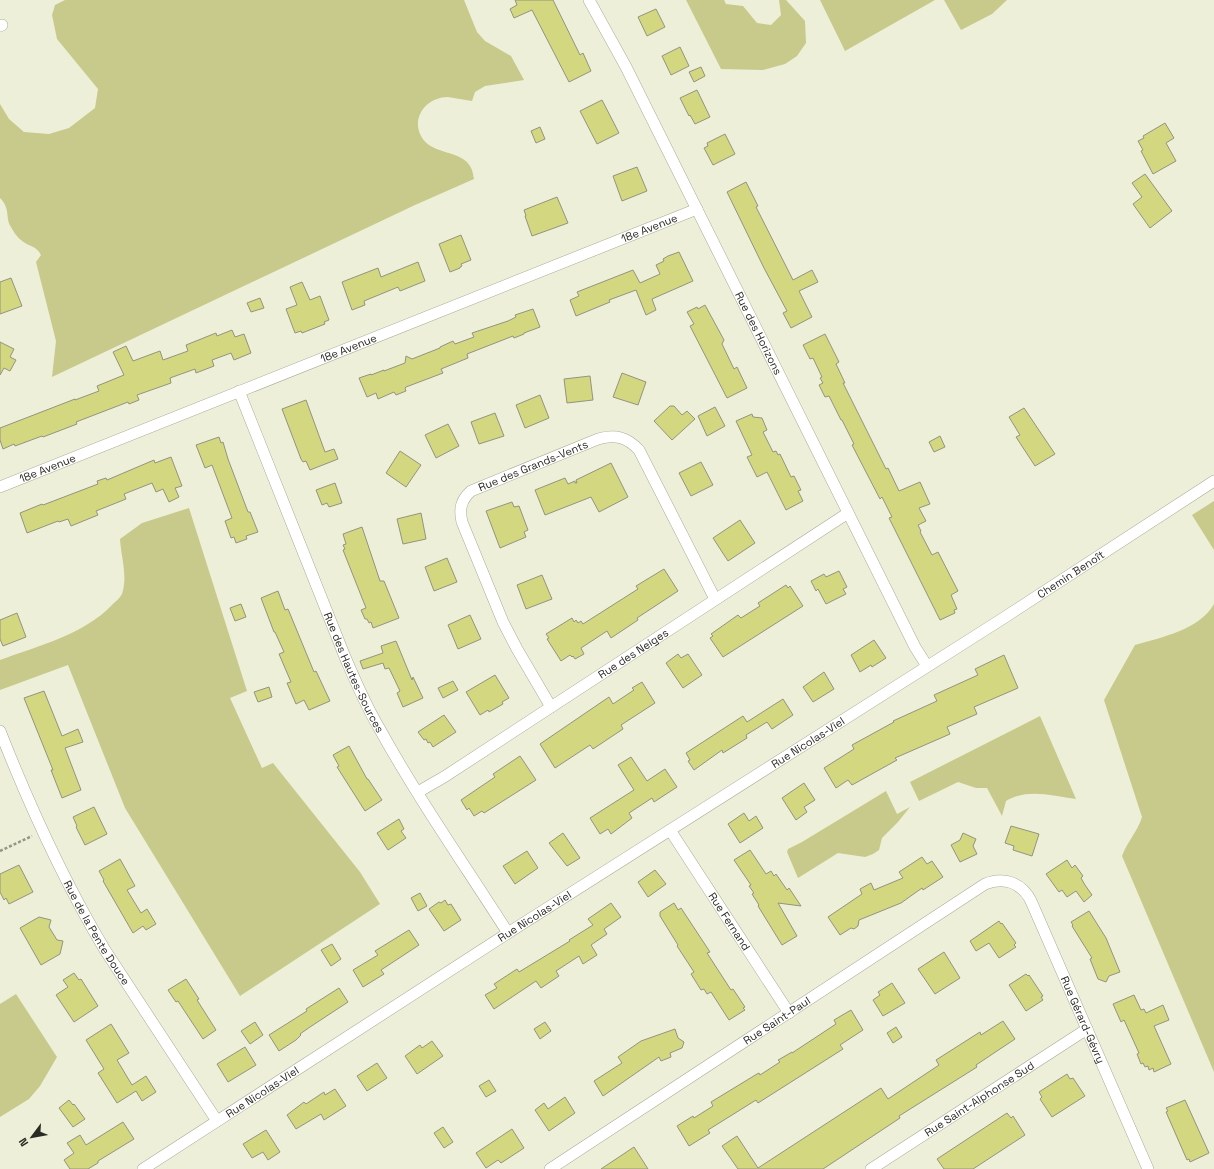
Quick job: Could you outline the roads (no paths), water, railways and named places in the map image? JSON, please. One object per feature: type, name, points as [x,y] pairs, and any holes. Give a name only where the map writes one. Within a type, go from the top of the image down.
[{"type":"street","name":"Rue des Horizons","points":[[589,0],[626,68],[915,647],[927,666]]},
{"type":"street","name":"18e Avenue","points":[[0,487],[697,209]]},
{"type":"street","name":"Rue des Hautes-Sources","points":[[239,391],[360,692],[377,725],[418,792],[508,932]]},
{"type":"street","name":"Rue des Grands-Vents","points":[[551,707],[502,622],[462,522],[460,508],[466,496],[471,491],[598,439],[616,436],[625,439],[639,450],[715,599]]},
{"type":"street","name":"Chemin Benoît","points":[[927,666],[1214,481]]},
{"type":"street","name":"Rue des Neiges","points":[[418,792],[444,777],[848,513]]},
{"type":"street","name":"Rue Nicolas-Viel","points":[[143,1169],[508,932],[927,666]]},
{"type":"street","name":"Rue de la Pente Douce","points":[[0,731],[42,832],[72,892],[105,950],[217,1121]]},
{"type":"street","name":"Rue Fernand","points":[[670,830],[789,1013]]},
{"type":"street","name":"Rue Saint-Paul","points":[[550,1169],[985,884],[999,880],[1006,881]]},
{"type":"street","name":"Rue Gérard-Gévry","points":[[1006,881],[1019,886],[1028,895],[1148,1169]]},
{"type":"street","name":"Rue Saint-Alphonse Sud","points":[[871,1169],[1087,1029]]}]
